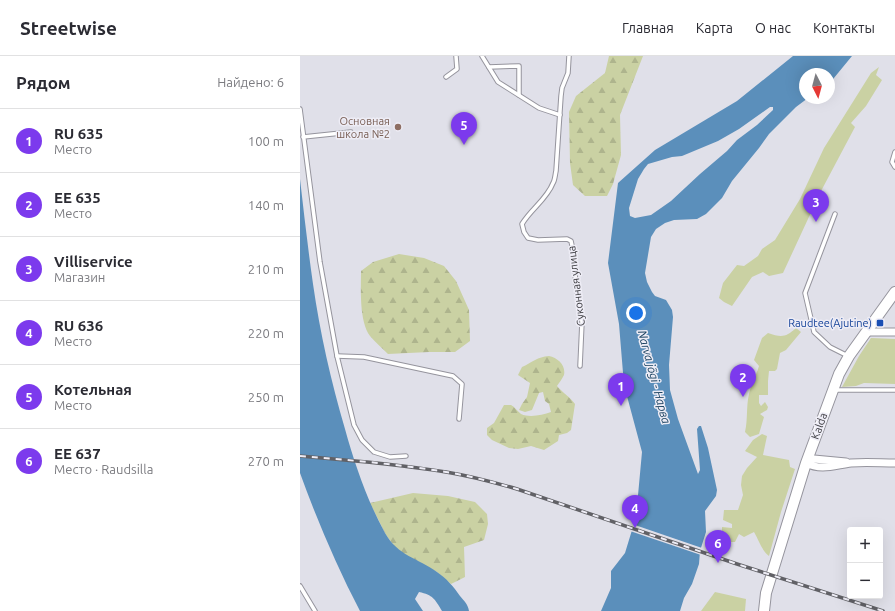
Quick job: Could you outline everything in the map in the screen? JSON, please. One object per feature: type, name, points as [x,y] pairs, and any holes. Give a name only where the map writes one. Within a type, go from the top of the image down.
[{"type":"street","name":"Kalda","points":[[764,611],[766,594],[806,462],[832,390],[849,356],[895,292]]},
{"type":"street","points":[[866,332],[895,332]]},
{"type":"street","points":[[806,462],[813,467],[832,467],[852,463],[895,463]]},
{"type":"lane","points":[[446,77],[457,70],[456,56]]},
{"type":"lane","points":[[482,56],[498,82],[539,108],[560,115]]},
{"type":"lane","name":"Суконная улица","points":[[569,56],[568,73],[562,88],[554,183],[546,196],[528,214],[522,224],[524,232],[528,238],[538,240],[566,239],[571,241],[582,322],[580,366]]},
{"type":"lane","points":[[489,67],[519,66],[519,95]]},
{"type":"lane","points":[[300,109],[320,262],[336,356],[354,426],[362,440],[374,452],[390,457],[406,456]]},
{"type":"lane","points":[[303,137],[351,132]]},
{"type":"lane","points":[[895,152],[892,162],[895,167]]},
{"type":"lane","points":[[835,214],[805,293],[814,332],[830,347],[849,356]]},
{"type":"lane","points":[[336,356],[364,357],[453,376],[462,384],[459,419]]},
{"type":"lane","points":[[832,390],[895,390]]},
{"type":"lane","points":[[300,586],[315,611]]},
{"type":"green space","points":[[609,56],[643,56],[620,115],[621,155],[613,184],[607,196],[585,196],[573,185],[570,163],[569,112],[576,96],[605,73]]},
{"type":"green space","points":[[879,67],[876,75],[882,80],[866,106],[851,123],[855,127],[820,193],[783,273],[769,276],[763,272],[752,277],[732,306],[724,302],[719,298],[723,283],[737,265],[744,266],[758,256],[762,249],[775,240],[800,199],[824,148],[871,73]]},
{"type":"green space","points":[[399,254],[424,258],[444,266],[456,281],[469,310],[470,341],[455,352],[388,354],[376,343],[366,330],[362,314],[361,271],[373,262]]},
{"type":"green space","points":[[796,328],[801,332],[786,350],[780,353],[777,369],[775,371],[769,371],[768,395],[759,395],[759,403],[761,406],[765,402],[768,407],[767,410],[760,414],[764,417],[759,434],[750,437],[745,432],[748,399],[759,366],[754,360],[762,338],[768,333],[777,336],[784,336]]},
{"type":"green space","points":[[871,338],[895,339],[895,384],[864,383],[856,386],[842,387],[859,356]]},
{"type":"green space","points":[[549,356],[555,358],[563,365],[564,375],[557,386],[575,404],[571,430],[567,433],[559,435],[558,441],[544,450],[531,446],[518,449],[509,448],[492,440],[487,435],[487,428],[494,423],[504,405],[511,405],[521,414],[528,416],[551,412],[549,404],[545,401],[543,392],[539,393],[532,410],[525,412],[519,410],[527,397],[530,383],[518,375],[522,367],[538,359]]},
{"type":"green space","points":[[762,434],[767,436],[763,455],[789,460],[790,467],[795,469],[769,556],[762,548],[754,532],[744,537],[739,534],[735,542],[731,542],[722,537],[722,527],[732,528],[732,524],[723,520],[724,510],[738,510],[743,495],[741,485],[742,476],[757,457],[745,451],[753,440]]},
{"type":"green space","points":[[413,493],[448,496],[475,502],[487,514],[488,524],[484,540],[464,547],[465,577],[451,584],[437,572],[404,554],[395,547],[386,535],[370,503]]},
{"type":"green space","points":[[715,592],[746,599],[745,611],[701,611]]},
{"type":"water","name":"Narva jõgi - Нарва","points":[[793,56],[852,56],[835,77],[835,68],[799,68],[800,104],[769,134],[732,181],[722,198],[706,214],[697,219],[674,220],[665,223],[656,229],[651,237],[645,273],[647,282],[655,296],[666,300],[672,310],[673,317],[669,365],[670,390],[678,419],[698,474],[700,470],[697,429],[701,426],[708,448],[717,490],[716,496],[705,511],[706,532],[700,551],[699,564],[680,611],[601,611],[611,588],[611,571],[625,553],[636,517],[642,452],[624,385],[619,324],[608,263],[618,183],[655,150],[737,101]],"holes":[[[770,107],[773,107],[773,110],[757,125],[737,140],[727,151],[671,201],[651,215],[635,218],[630,216],[629,208],[638,179],[648,164],[672,157],[682,156],[718,141],[739,129]]]},
{"type":"water","points":[[300,179],[313,284],[323,339],[340,411],[362,482],[379,521],[390,541],[402,552],[430,567],[444,577],[466,603],[469,611],[442,611],[433,598],[419,592],[415,599],[423,611],[360,611],[335,560],[313,508],[300,473]]},
{"type":"pier","points":[[632,524],[702,548],[701,555],[630,531]]},
{"type":"railway","points":[[300,456],[373,462],[473,477],[517,489],[737,564],[883,611]]},
{"type":"place","name":"Основная школа №2","points":[[398,127]]},
{"type":"place","name":"Котельная","points":[[464,145]]},
{"type":"place","name":"Villiservice","points":[[816,222]]},
{"type":"place","name":"Raudtee(Ajutine)","points":[[880,323]]},
{"type":"place","name":"EE 635","points":[[743,397]]},
{"type":"place","name":"RU 635","points":[[621,406]]},
{"type":"place","name":"RU 636","points":[[635,528]]},
{"type":"place","name":"EE 637","points":[[718,563]]}]
